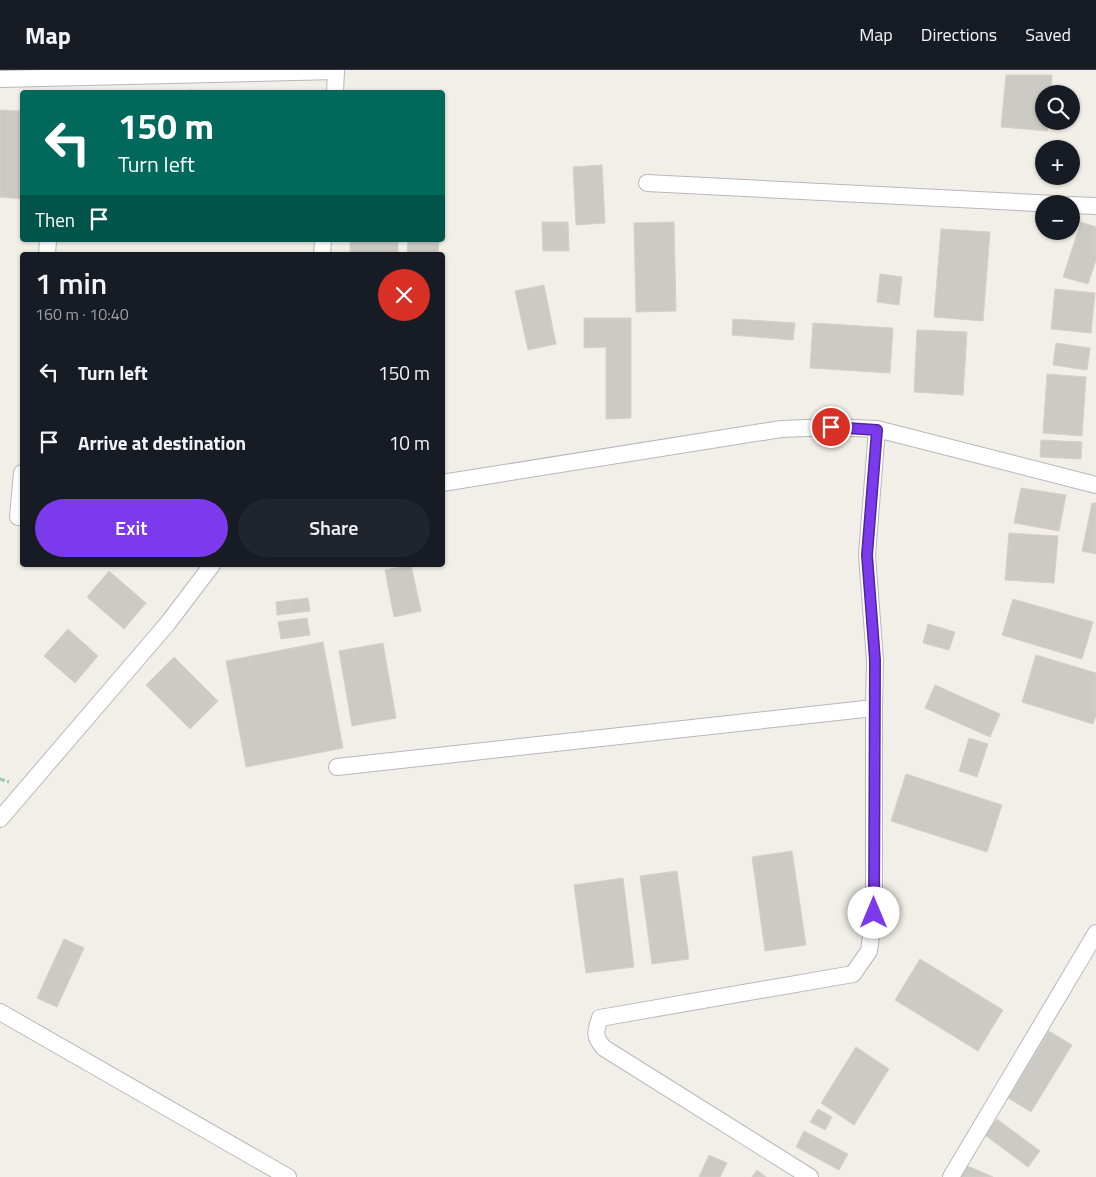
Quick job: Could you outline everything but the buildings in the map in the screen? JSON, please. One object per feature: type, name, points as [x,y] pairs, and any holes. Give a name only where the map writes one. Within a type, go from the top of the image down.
[{"type":"street","points":[[0,79],[65,85],[336,70],[335,90]]},
{"type":"street","points":[[648,183],[1035,203]]},
{"type":"street","points":[[1080,205],[1096,206]]},
{"type":"street","points":[[445,483],[780,429],[831,427],[877,430],[1096,485]]},
{"type":"street","points":[[810,1177],[604,1048],[596,1039],[595,1032],[600,1018],[853,974],[869,951],[874,913],[875,660],[867,555],[877,430]]},
{"type":"street","points":[[18,517],[20,495]]},
{"type":"street","points":[[0,818],[168,623],[210,567]]},
{"type":"street","points":[[337,767],[874,708]]},
{"type":"street","points":[[951,1177],[1096,933]]},
{"type":"street","points":[[0,1012],[288,1177]]},
{"type":"route","points":[[831,427],[877,430],[867,555],[875,660],[874,913]]}]
